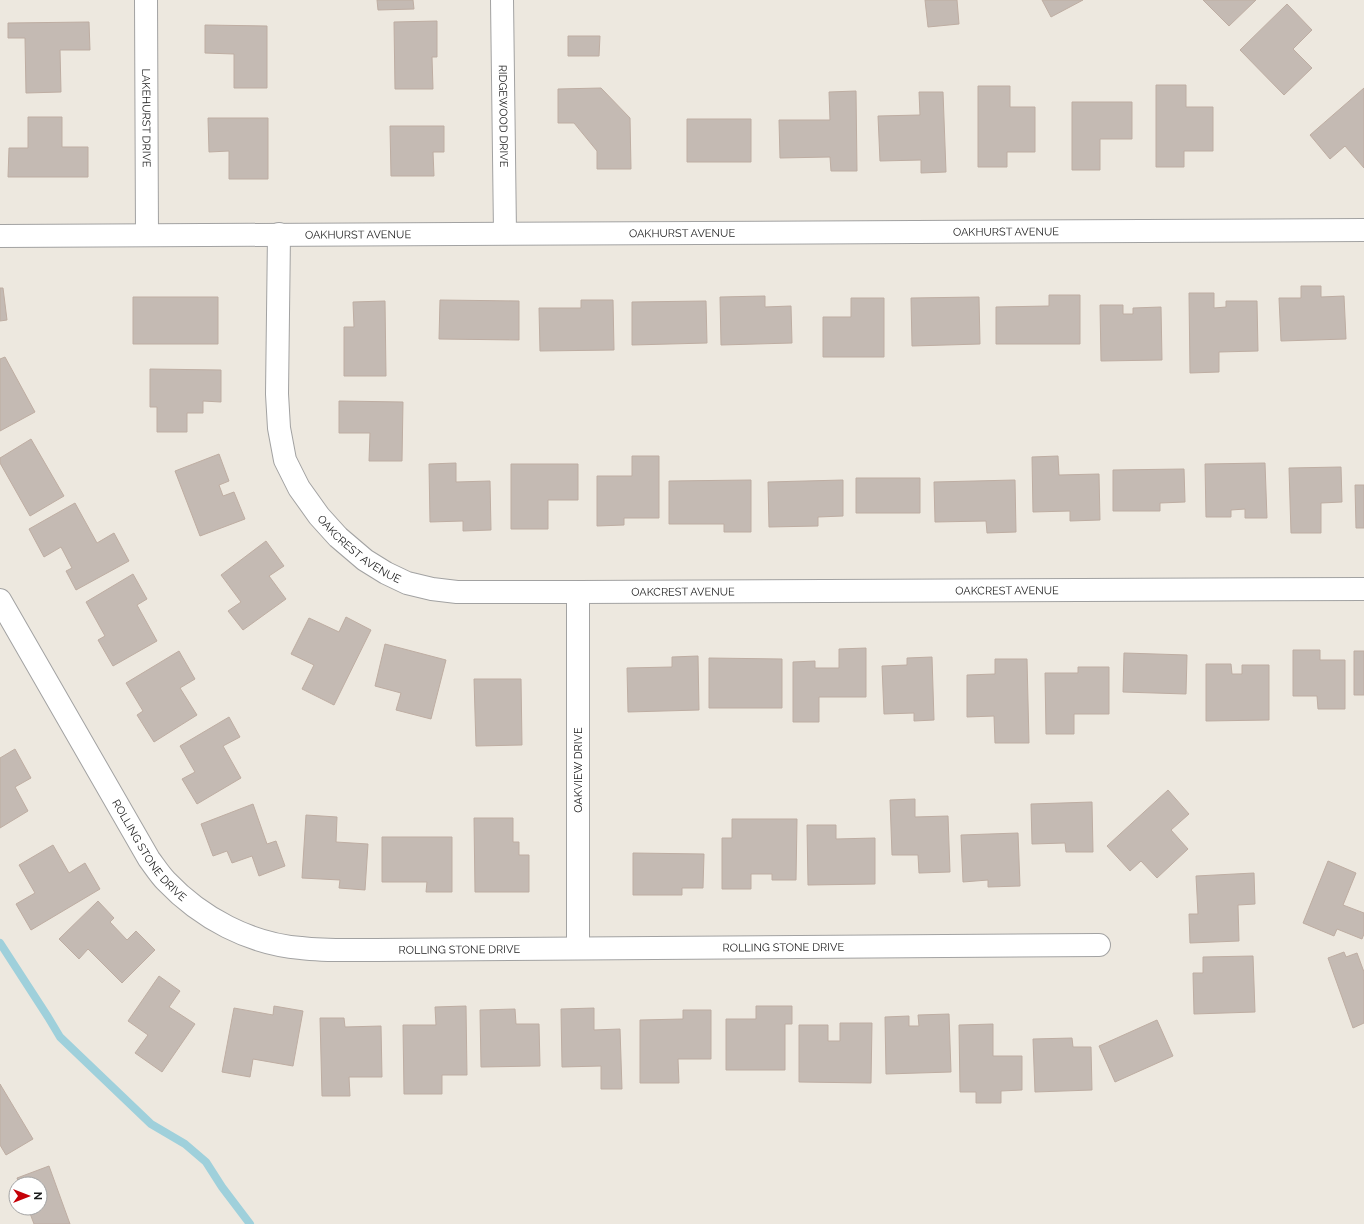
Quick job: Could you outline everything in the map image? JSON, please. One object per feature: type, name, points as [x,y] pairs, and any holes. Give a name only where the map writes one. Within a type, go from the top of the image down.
[{"type":"street","name":"LAKEHURST DRIVE","points":[[146,0],[147,235]]},
{"type":"street","name":"RIDGEWOOD DRIVE","points":[[502,0],[505,233]]},
{"type":"street","name":"OAKHURST AVENUE","points":[[0,236],[1364,230]]},
{"type":"street","name":"OAKCREST AVENUE","points":[[279,234],[276,394],[279,428],[285,460],[299,488],[319,516],[338,537],[365,560],[386,573],[407,583],[432,589],[457,592],[1364,590]]},
{"type":"street","name":"OAKVIEW DRIVE","points":[[578,592],[578,948]]},
{"type":"street","name":"ROLLING STONE DRIVE","points":[[0,600],[149,860],[166,881],[189,902],[218,922],[242,934],[271,944],[301,948],[374,950],[1099,945]]},
{"type":"building","points":[[377,0],[413,0],[414,9],[378,10]]},
{"type":"building","points":[[925,0],[957,0],[959,24],[928,27]]},
{"type":"building","points":[[1042,0],[1083,0],[1051,17]]},
{"type":"building","points":[[1203,0],[1256,0],[1229,26]]},
{"type":"building","points":[[1287,4],[1312,30],[1293,49],[1312,68],[1284,95],[1240,50]]},
{"type":"building","points":[[437,21],[437,57],[432,57],[433,89],[395,89],[394,22]]},
{"type":"building","points":[[89,22],[90,50],[60,50],[61,92],[26,93],[25,38],[8,38],[8,23]]},
{"type":"building","points":[[205,25],[267,26],[267,88],[234,88],[234,54],[205,53]]},
{"type":"building","points":[[568,36],[600,36],[599,56],[568,56]]},
{"type":"building","points":[[1156,85],[1186,85],[1186,107],[1213,107],[1213,151],[1184,151],[1184,167],[1156,167]]},
{"type":"building","points":[[978,86],[1010,86],[1010,107],[1035,107],[1035,152],[1007,152],[1007,167],[978,167]]},
{"type":"building","points":[[601,88],[630,118],[631,169],[597,169],[597,151],[574,123],[558,123],[558,89]]},
{"type":"building","points":[[1364,88],[1364,168],[1345,146],[1330,159],[1310,135]]},
{"type":"building","points":[[856,91],[857,171],[831,171],[830,157],[780,158],[779,120],[830,120],[829,92]]},
{"type":"building","points":[[919,92],[943,92],[946,172],[921,173],[921,160],[880,161],[878,116],[920,115]]},
{"type":"building","points":[[1072,102],[1132,102],[1132,139],[1100,139],[1100,170],[1072,170]]},
{"type":"building","points":[[28,117],[62,117],[62,147],[88,147],[88,177],[8,177],[9,148],[28,148]]},
{"type":"building","points":[[208,118],[268,118],[268,179],[229,179],[229,151],[209,152]]},
{"type":"building","points":[[687,119],[751,119],[751,162],[687,162]]},
{"type":"building","points":[[390,126],[444,126],[444,152],[433,152],[434,176],[391,176]]},
{"type":"building","points":[[1301,286],[1321,286],[1321,297],[1344,296],[1346,339],[1281,341],[1279,298],[1301,298]]},
{"type":"building","points":[[0,288],[3,288],[7,320],[0,321]]},
{"type":"building","points":[[1189,293],[1214,293],[1214,308],[1226,307],[1226,301],[1257,301],[1258,351],[1219,352],[1219,372],[1190,373]]},
{"type":"building","points":[[1049,295],[1080,295],[1080,344],[996,344],[996,307],[1049,306]]},
{"type":"building","points":[[765,296],[765,307],[791,306],[792,343],[721,345],[720,297]]},
{"type":"building","points":[[133,297],[218,297],[218,344],[133,344]]},
{"type":"building","points":[[979,297],[980,344],[912,346],[911,298]]},
{"type":"building","points":[[851,298],[884,298],[884,357],[823,357],[823,317],[851,317]]},
{"type":"building","points":[[440,300],[519,301],[519,340],[439,339]]},
{"type":"building","points":[[581,300],[613,300],[614,350],[540,351],[539,308],[581,308]]},
{"type":"building","points":[[385,301],[386,376],[344,376],[344,327],[354,327],[353,302]]},
{"type":"building","points":[[706,301],[707,343],[632,345],[632,302]]},
{"type":"building","points":[[1100,305],[1123,305],[1123,314],[1133,314],[1133,308],[1161,307],[1162,360],[1101,361]]},
{"type":"building","points":[[5,357],[35,412],[0,431],[0,359]]},
{"type":"building","points":[[150,369],[221,370],[221,402],[203,401],[203,413],[187,413],[187,432],[157,432],[157,407],[150,407]]},
{"type":"building","points":[[339,401],[403,402],[402,461],[369,461],[370,433],[339,433]]},
{"type":"building","points":[[31,439],[64,496],[30,516],[0,463],[0,458]]},
{"type":"building","points":[[219,454],[229,481],[219,485],[223,496],[234,492],[245,519],[200,536],[175,471]]},
{"type":"building","points":[[632,456],[659,456],[659,518],[624,518],[624,525],[597,526],[597,476],[632,476]]},
{"type":"building","points":[[1058,456],[1059,475],[1099,474],[1100,520],[1070,521],[1070,511],[1033,512],[1032,457]]},
{"type":"building","points":[[456,463],[456,482],[490,481],[491,530],[463,531],[463,521],[430,522],[429,464]]},
{"type":"building","points":[[1265,463],[1267,518],[1245,518],[1245,509],[1231,510],[1231,517],[1206,517],[1205,464]]},
{"type":"building","points":[[511,464],[578,464],[578,500],[548,500],[548,529],[511,529]]},
{"type":"building","points":[[1341,467],[1342,502],[1321,503],[1321,533],[1291,533],[1289,468]]},
{"type":"building","points":[[1184,469],[1185,502],[1160,503],[1160,511],[1113,511],[1113,470]]},
{"type":"building","points":[[856,478],[920,478],[920,513],[856,513]]},
{"type":"building","points":[[751,480],[751,532],[724,532],[724,524],[669,524],[669,481]]},
{"type":"building","points":[[843,480],[843,516],[818,517],[818,526],[769,527],[768,482]]},
{"type":"building","points":[[1015,480],[1016,532],[987,533],[986,521],[935,522],[934,482]]},
{"type":"building","points":[[1355,485],[1364,485],[1364,528],[1356,528]]},
{"type":"building","points":[[75,503],[97,543],[114,533],[129,561],[76,590],[66,571],[72,568],[61,547],[44,557],[29,529]]},
{"type":"building","points":[[266,541],[284,566],[269,576],[286,599],[243,630],[228,611],[241,602],[221,575]]},
{"type":"building","points":[[133,574],[147,599],[137,605],[157,641],[113,666],[98,640],[105,636],[86,602]]},
{"type":"building","points":[[346,617],[371,630],[334,705],[302,689],[314,665],[291,654],[309,618],[339,632]]},
{"type":"building","points":[[385,644],[446,660],[431,719],[396,710],[401,693],[375,686]]},
{"type":"building","points":[[866,648],[866,697],[819,697],[819,722],[793,722],[793,662],[815,661],[815,668],[839,668],[839,649]]},
{"type":"building","points":[[1293,650],[1320,650],[1320,660],[1345,660],[1345,709],[1318,709],[1317,696],[1293,696]]},
{"type":"building","points":[[179,651],[195,679],[180,688],[197,715],[154,742],[137,715],[143,711],[126,683]]},
{"type":"building","points":[[1354,651],[1364,651],[1364,695],[1354,695]]},
{"type":"building","points":[[1124,653],[1187,655],[1186,694],[1123,692]]},
{"type":"building","points":[[698,656],[699,710],[628,712],[627,668],[672,667],[672,657]]},
{"type":"building","points":[[932,657],[934,720],[914,721],[914,713],[884,714],[882,666],[907,665],[907,658]]},
{"type":"building","points":[[709,658],[782,659],[782,708],[709,708]]},
{"type":"building","points":[[995,659],[1027,659],[1029,743],[995,743],[994,716],[967,717],[967,675],[995,674]]},
{"type":"building","points":[[1206,664],[1231,664],[1232,674],[1242,674],[1242,665],[1269,665],[1269,720],[1206,721]]},
{"type":"building","points":[[1078,667],[1109,667],[1109,714],[1074,714],[1074,734],[1046,734],[1045,673],[1078,673]]},
{"type":"building","points":[[474,679],[521,679],[522,745],[476,746]]},
{"type":"building","points":[[229,717],[240,737],[223,746],[241,778],[197,804],[182,779],[195,772],[180,746]]},
{"type":"building","points":[[15,749],[31,778],[15,787],[28,811],[0,828],[0,758]]},
{"type":"building","points":[[1168,790],[1189,814],[1171,830],[1188,849],[1157,878],[1141,861],[1130,871],[1107,846]]},
{"type":"building","points":[[915,799],[915,817],[948,816],[950,872],[919,873],[918,855],[892,855],[890,800]]},
{"type":"building","points":[[1092,802],[1093,852],[1066,852],[1065,843],[1032,844],[1031,804]]},
{"type":"building","points":[[253,804],[267,844],[276,841],[285,866],[259,876],[252,856],[232,863],[227,851],[213,856],[201,824]]},
{"type":"building","points":[[306,815],[337,817],[336,842],[368,844],[365,890],[339,888],[340,880],[302,878]]},
{"type":"building","points":[[474,818],[513,818],[513,842],[519,842],[519,855],[529,855],[529,892],[475,892]]},
{"type":"building","points":[[732,819],[797,819],[796,880],[772,880],[772,874],[751,874],[751,889],[722,889],[722,838],[732,838]]},
{"type":"building","points":[[807,825],[836,825],[836,839],[875,838],[875,884],[808,885]]},
{"type":"building","points":[[1018,833],[1020,886],[988,887],[988,880],[963,882],[961,835]]},
{"type":"building","points":[[382,837],[452,837],[452,892],[426,892],[427,882],[382,882]]},
{"type":"building","points":[[53,845],[69,873],[85,863],[100,889],[31,930],[16,904],[35,893],[19,865]]},
{"type":"building","points":[[633,853],[704,854],[703,888],[682,888],[682,895],[633,895]]},
{"type":"building","points":[[1328,861],[1356,873],[1343,905],[1364,913],[1364,934],[1362,939],[1337,929],[1334,936],[1303,923]]},
{"type":"building","points":[[1254,873],[1255,904],[1238,905],[1239,941],[1190,943],[1189,914],[1198,914],[1196,876]]},
{"type":"building","points":[[98,901],[114,918],[110,922],[127,940],[136,931],[155,950],[122,983],[88,949],[79,959],[59,939]]},
{"type":"building","points":[[1344,952],[1346,957],[1357,953],[1364,972],[1364,1023],[1353,1028],[1328,958]]},
{"type":"building","points":[[1253,956],[1255,1012],[1194,1014],[1193,973],[1203,973],[1203,957]]},
{"type":"building","points":[[159,976],[180,991],[169,1007],[195,1024],[162,1072],[135,1053],[148,1035],[128,1021]]},
{"type":"building","points":[[274,1006],[303,1011],[293,1066],[253,1059],[250,1077],[222,1072],[234,1008],[273,1015]]},
{"type":"building","points":[[466,1006],[467,1075],[442,1075],[442,1094],[404,1094],[403,1025],[436,1025],[435,1007]]},
{"type":"building","points":[[756,1006],[792,1006],[792,1024],[785,1024],[785,1070],[726,1070],[726,1019],[756,1019]]},
{"type":"building","points":[[594,1008],[594,1030],[620,1029],[622,1089],[601,1089],[601,1066],[562,1067],[561,1009]]},
{"type":"building","points":[[515,1009],[516,1024],[539,1024],[540,1066],[481,1067],[480,1010]]},
{"type":"building","points":[[683,1010],[711,1010],[711,1059],[678,1059],[679,1083],[640,1083],[640,1020],[683,1019]]},
{"type":"building","points":[[949,1014],[951,1072],[886,1074],[885,1017],[909,1016],[909,1026],[919,1026],[918,1015]]},
{"type":"building","points":[[320,1018],[344,1018],[345,1027],[381,1026],[382,1077],[349,1077],[350,1096],[322,1096]]},
{"type":"building","points":[[1157,1020],[1173,1056],[1115,1082],[1099,1046]]},
{"type":"building","points":[[840,1023],[872,1023],[871,1083],[799,1082],[799,1025],[828,1025],[828,1041],[840,1041]]},
{"type":"building","points":[[993,1024],[993,1056],[1022,1056],[1022,1090],[1001,1091],[1001,1103],[976,1103],[976,1092],[960,1092],[959,1025]]},
{"type":"building","points":[[1072,1038],[1073,1047],[1091,1047],[1092,1090],[1035,1092],[1033,1039]]},
{"type":"building","points":[[0,1084],[33,1139],[6,1155],[0,1145]]},
{"type":"building","points":[[49,1166],[70,1224],[34,1224],[31,1216],[48,1216],[48,1176],[22,1176]]},
{"type":"waterway","points":[[0,943],[60,1037],[151,1124],[185,1144],[206,1162],[222,1187],[250,1224]]}]
